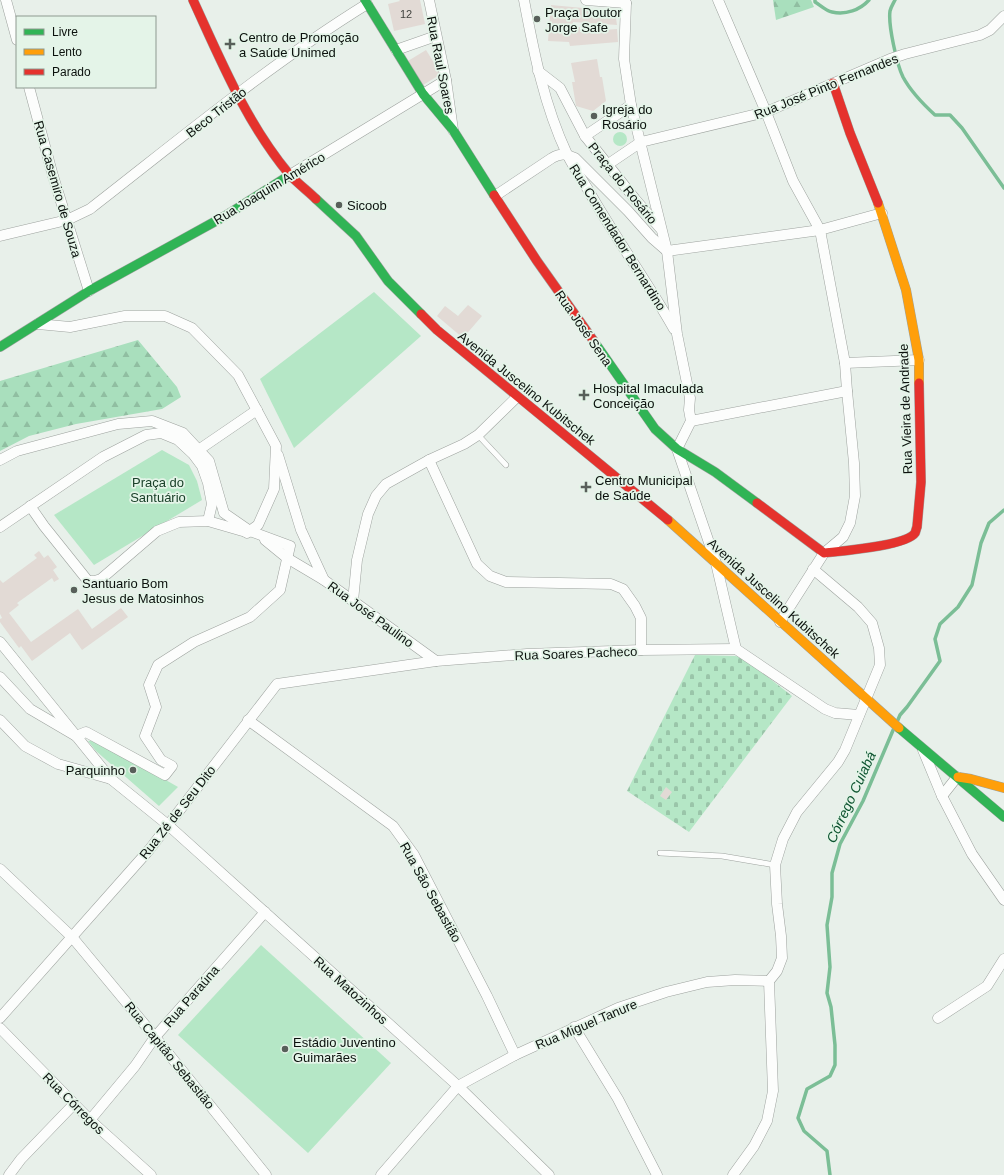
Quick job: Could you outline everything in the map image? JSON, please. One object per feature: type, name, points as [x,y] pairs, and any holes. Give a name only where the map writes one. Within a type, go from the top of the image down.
[{"type":"street","points":[[6,0],[16,36]]},
{"type":"street","name":"Avenida Juscelino Kubitschek","points":[[193,0],[237,95],[258,130],[290,175],[356,236],[388,282],[437,330],[663,515],[866,700],[1004,817]]},
{"type":"street","name":"Rua Raul Soares","points":[[429,0],[446,80],[453,130]]},
{"type":"street","name":"Rua Comendador Bernardino","points":[[524,0],[538,72],[550,111],[568,155],[602,215],[656,297],[677,334]]},
{"type":"street","points":[[586,0],[627,1]]},
{"type":"street","points":[[718,0],[766,112],[793,181],[820,230],[845,363],[854,463],[855,496],[850,523],[843,537],[824,553],[780,622]]},
{"type":"street","name":"Rua Comendador Bernardino","points":[[627,1],[624,59],[632,105],[667,251],[677,334],[690,398],[689,410],[691,420],[677,449]]},
{"type":"street","name":"Beco Tristão","points":[[0,236],[67,220],[90,209],[237,95],[366,2]]},
{"type":"street","name":"Rua José Sena","points":[[366,2],[423,94],[453,130],[469,157],[538,261],[655,429],[677,449],[715,472],[824,553]]},
{"type":"street","name":"Rua José Pinto Fernandes","points":[[641,142],[766,112],[905,54],[980,36],[990,30],[1004,16]]},
{"type":"street","points":[[396,50],[436,36]]},
{"type":"street","name":"Praça do Rosário","points":[[538,72],[560,88],[585,136],[607,165],[662,230]]},
{"type":"street","name":"Rua Joaquim Américo","points":[[0,347],[89,291],[225,216],[446,80]]},
{"type":"street","name":"Rua Vieira de Andrade","points":[[824,553],[881,545],[908,537],[914,533],[917,527],[921,482],[919,360],[906,290],[882,213],[850,133],[833,83]]},
{"type":"street","name":"Rua Casemiro de Souza","points":[[29,88],[53,176],[89,291]]},
{"type":"street","name":"Praça do Rosário","points":[[585,136],[632,105]]},
{"type":"street","points":[[607,165],[641,142]]},
{"type":"street","points":[[495,196],[558,154],[568,155],[575,158],[628,211],[652,238],[667,251],[820,230],[882,213]]},
{"type":"street","points":[[38,324],[70,327],[125,316],[165,316],[192,328],[238,375],[276,446],[274,489],[258,525],[249,532]]},
{"type":"street","points":[[845,363],[919,360]]},
{"type":"street","points":[[691,420],[847,391]]},
{"type":"street","points":[[352,601],[358,560],[368,514],[376,496],[386,484],[429,460],[464,444],[478,435],[517,397]]},
{"type":"street","points":[[196,452],[257,410]]},
{"type":"street","points":[[0,460],[17,451],[118,424],[152,421],[183,433],[196,452],[208,483],[212,504],[208,521]]},
{"type":"street","points":[[0,527],[103,457],[146,435],[160,433],[178,440],[209,461],[224,513],[249,532]]},
{"type":"street","name":"Rua José Paulino","points":[[276,446],[301,530],[324,580],[436,661]]},
{"type":"street","points":[[677,449],[716,563],[736,649],[825,709],[835,713],[859,715]]},
{"type":"street","points":[[429,460],[477,564],[490,576],[506,582],[611,584],[623,589],[635,606],[641,618],[641,650]]},
{"type":"street","points":[[30,506],[88,581],[101,579],[157,531],[178,522],[208,521],[249,532],[290,546],[280,590],[250,617],[194,642],[158,665],[149,685],[156,707],[145,736],[161,760],[172,766],[165,775],[86,732],[76,736]]},
{"type":"street","points":[[287,558],[324,580]]},
{"type":"street","points":[[733,1175],[754,1146],[767,1121],[773,1091],[770,981],[782,958],[775,865],[783,839],[797,812],[846,750],[880,665],[879,648],[872,623],[858,607],[813,569]]},
{"type":"street","points":[[0,642],[111,779]]},
{"type":"street","name":"Rua Soares Pacheco","points":[[277,684],[436,661],[527,654],[641,650],[736,649]]},
{"type":"street","points":[[0,677],[30,709],[76,736]]},
{"type":"street","name":"Rua Zé de Seu Dito","points":[[0,1018],[149,850],[277,684]]},
{"type":"street","points":[[0,720],[25,746],[58,764],[111,779]]},
{"type":"street","name":"Rua São Sebastião","points":[[248,720],[393,826],[414,855],[487,996],[515,1055]]},
{"type":"street","points":[[922,748],[942,796],[972,854],[1004,900]]},
{"type":"street","points":[[942,796],[957,777],[971,779],[1004,788]]},
{"type":"street","name":"Rua Matozinhos","points":[[111,779],[168,825],[458,1086],[549,1175]]},
{"type":"street","name":"Rua Capitão Sebastião","points":[[0,868],[72,937],[266,1175]]},
{"type":"street","name":"Rua Paraúna","points":[[90,1120],[135,1066],[155,1037],[265,912]]},
{"type":"street","points":[[938,1018],[987,986],[1004,959]]},
{"type":"street","name":"Rua Miguel Tanure","points":[[458,1086],[515,1055],[618,1008],[666,992],[707,982],[735,980],[770,981]]},
{"type":"street","name":"Rua Córregos","points":[[0,1028],[90,1120],[151,1175]]},
{"type":"street","points":[[574,1028],[618,1099],[657,1175]]},
{"type":"street","points":[[381,1175],[458,1086]]},
{"type":"street","points":[[9,1175],[21,1159],[74,1104]]},
{"type":"lane","points":[[478,435],[506,466]]},
{"type":"lane","points":[[660,853],[722,856],[775,865]]},
{"type":"green space","points":[[773,0],[811,0],[814,7],[776,20]]},
{"type":"green space","points":[[617,132],[623,132],[627,136],[627,142],[623,146],[617,146],[613,142],[613,136]]},
{"type":"green space","points":[[374,292],[421,336],[294,448],[260,379]]},
{"type":"green space","points":[[138,340],[177,387],[181,397],[162,409],[76,424],[29,436],[0,451],[0,381]]},
{"type":"green space","name":"Praça do Santuário","points":[[162,450],[189,465],[197,481],[202,500],[94,565],[54,515]]},
{"type":"green space","points":[[695,655],[742,657],[792,696],[689,832],[627,791]]},
{"type":"green space","name":"Parquinho","points":[[96,740],[178,787],[159,806],[96,751],[88,741]]},
{"type":"green space","name":"Estádio Juventino Guimarães","points":[[261,945],[391,1063],[308,1153],[178,1035]]},
{"type":"building","points":[[399,0],[420,0],[425,24],[394,31],[388,4],[400,1]]},
{"type":"building","points":[[551,5],[615,11],[617,25],[573,22],[573,28],[580,27],[580,32],[617,29],[618,42],[570,46],[569,42],[548,41]]},
{"type":"building","points":[[426,50],[441,74],[423,85],[408,61]]},
{"type":"building","points":[[597,59],[606,101],[593,111],[576,106],[572,82],[575,82],[571,63]]},
{"type":"building","points":[[468,305],[482,316],[463,338],[437,316],[445,306],[458,316]]},
{"type":"building","points":[[39,551],[44,558],[48,555],[57,567],[53,570],[59,579],[54,582],[52,578],[17,603],[19,605],[9,613],[31,642],[78,609],[92,629],[121,608],[128,617],[82,650],[70,633],[32,661],[21,646],[19,648],[0,622],[0,619],[2,618],[0,614],[0,580],[3,583],[37,558],[34,555]]},
{"type":"building","points":[[666,787],[672,792],[666,800],[660,796]]},
{"type":"waterway","name":"Córrego Cuiabá","points":[[815,0],[815,2],[828,10],[837,13],[857,9],[869,0]]},
{"type":"waterway","name":"Córrego Cuiabá","points":[[895,0],[890,11],[890,26],[898,64],[903,77],[918,98],[935,115],[950,115],[962,128],[1004,188]]},
{"type":"waterway","name":"Córrego Cuiabá","points":[[897,722],[900,715],[940,661],[935,639],[940,624],[958,607],[972,585],[981,543],[989,523],[1004,510]]},
{"type":"waterway","name":"Córrego Cuiabá","points":[[830,1175],[827,1151],[804,1131],[798,1118],[807,1089],[830,1076],[835,1065],[835,1045],[831,1007],[827,993],[830,967],[827,925],[832,897],[832,873],[840,844],[863,801],[894,728]]},
{"type":"traffic: fast","points":[[365,0],[423,94],[453,130],[494,195]]},
{"type":"traffic: fast","points":[[0,347],[89,291],[225,216],[290,175]]},
{"type":"traffic: fast","points":[[316,199],[356,236],[388,281],[421,314]]},
{"type":"traffic: fast","points":[[593,340],[655,429],[677,449],[715,472],[757,503]]},
{"type":"traffic: fast","points":[[899,728],[1004,817]]},
{"type":"traffic: slow","points":[[878,203],[906,290],[919,360],[919,383]]},
{"type":"traffic: slow","points":[[668,520],[899,728]]},
{"type":"traffic: slow","points":[[958,777],[1004,788]]},
{"type":"traffic: jam","points":[[193,0],[235,90],[247,112],[274,154],[289,174],[316,199]]},
{"type":"traffic: jam","points":[[833,83],[850,133],[878,203]]},
{"type":"traffic: jam","points":[[494,195],[537,261],[593,340]]},
{"type":"traffic: jam","points":[[421,314],[437,330],[668,520]]},
{"type":"traffic: jam","points":[[757,503],[824,553],[887,545],[909,538],[915,533],[917,527],[921,482],[919,383]]},
{"type":"place","name":"Praça Doutor Jorge Safe","points":[[537,19]]},
{"type":"place","name":"Centro de Promoção a Saúde Unimed","points":[[230,44]]},
{"type":"place","name":"Igreja do Rosário","points":[[594,116]]},
{"type":"place","name":"Sicoob","points":[[339,205]]},
{"type":"place","name":"Hospital Imaculada Conceição","points":[[584,395]]},
{"type":"place","name":"Centro Municipal de Saúde","points":[[586,487]]},
{"type":"place","name":"Santuario Bom Jesus de Matosinhos","points":[[74,590]]},
{"type":"place","name":"Parquinho","points":[[133,770]]},
{"type":"place","name":"Estádio Juventino Guimarães","points":[[285,1049]]}]
